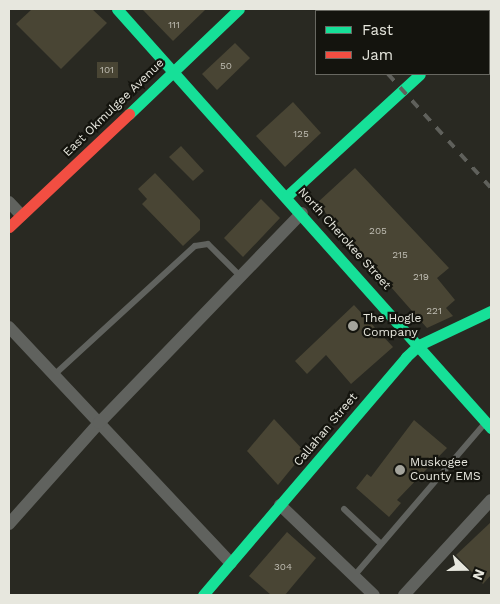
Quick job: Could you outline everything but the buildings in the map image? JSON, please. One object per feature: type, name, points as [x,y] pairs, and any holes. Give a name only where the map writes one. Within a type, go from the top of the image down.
[{"type":"street","name":"North Cherokee Street","points":[[117,9],[287,196],[488,425]]},
{"type":"street","name":"East Okmulgee Avenue","points":[[9,227],[239,9]]},
{"type":"street","points":[[287,196],[419,75]]},
{"type":"street","points":[[9,202],[21,215]]},
{"type":"street","points":[[9,524],[99,423],[302,213]]},
{"type":"street","name":"Callahan Street","points":[[203,595],[419,345],[491,311]]},
{"type":"street","points":[[9,327],[231,563]]},
{"type":"street","points":[[404,595],[491,500]]},
{"type":"street","points":[[280,505],[374,595]]},
{"type":"lane","points":[[54,375],[195,246],[208,244],[241,277]]},
{"type":"lane","points":[[354,576],[488,425]]},
{"type":"lane","points":[[344,510],[381,544]]},
{"type":"railway","points":[[389,75],[491,188]]},
{"type":"traffic: fast","points":[[117,9],[491,428]]},
{"type":"traffic: fast","points":[[129,114],[239,9]]},
{"type":"traffic: fast","points":[[287,196],[419,75]]},
{"type":"traffic: fast","points":[[203,595],[406,357],[419,345],[491,311]]},
{"type":"traffic: jam","points":[[9,227],[129,114]]},
{"type":"place","name":"The Hogle Company","points":[[353,326]]},
{"type":"place","name":"Muskogee County EMS","points":[[400,470]]}]
